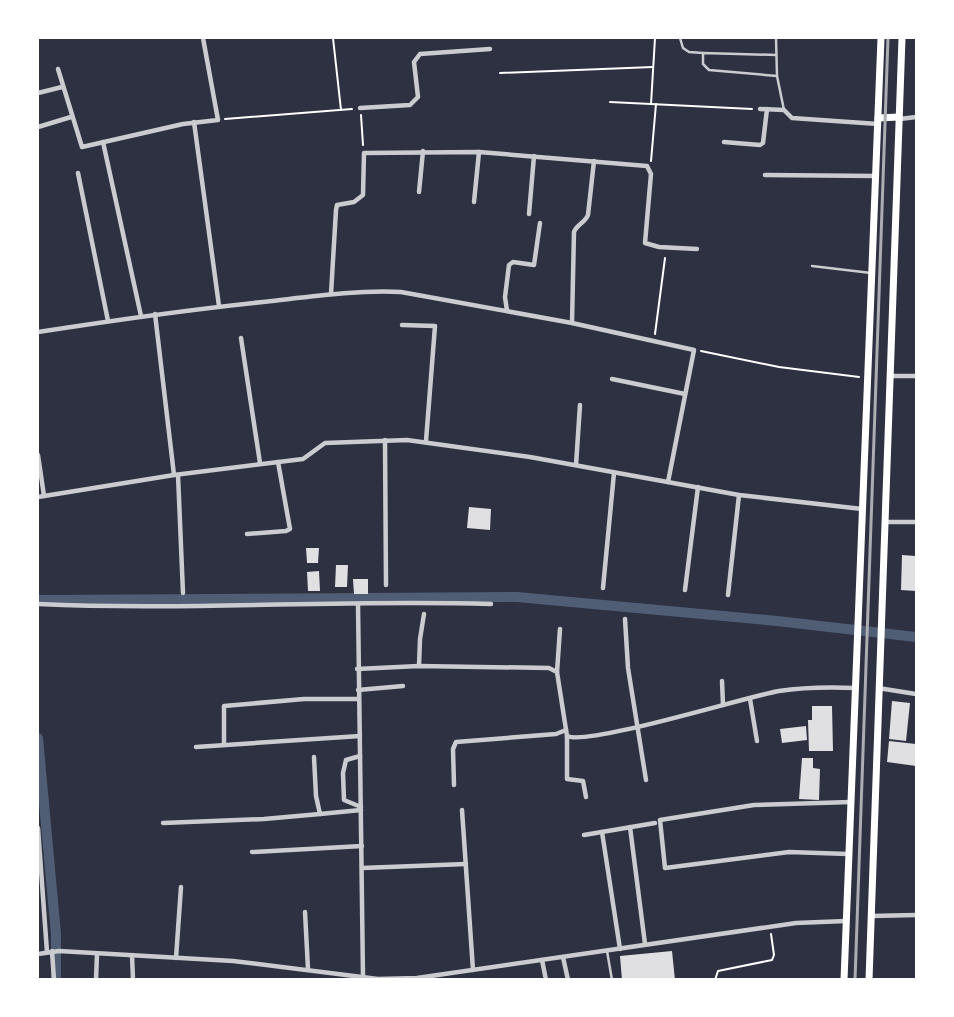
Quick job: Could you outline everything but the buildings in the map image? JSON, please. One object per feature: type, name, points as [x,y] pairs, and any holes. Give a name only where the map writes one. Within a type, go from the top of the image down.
[{"type":"main road","points":[[844,980],[881,38]]},
{"type":"main road","points":[[869,980],[902,38]]},
{"type":"main road","points":[[878,121],[900,118]]},
{"type":"street","points":[[58,69],[71,117],[82,147],[194,122],[218,120],[203,38]]},
{"type":"street","points":[[360,108],[410,105],[416,101],[418,97],[414,62],[420,54],[490,49]]},
{"type":"street","points":[[38,94],[62,87]]},
{"type":"street","points":[[760,109],[784,110],[792,118],[878,121]]},
{"type":"street","points":[[724,142],[760,145],[763,143],[767,110]]},
{"type":"street","points":[[38,127],[71,117]]},
{"type":"street","points":[[900,118],[916,117]]},
{"type":"street","points":[[194,122],[219,306]]},
{"type":"street","points":[[103,142],[141,316]]},
{"type":"street","points":[[419,192],[424,151]]},
{"type":"street","points":[[330,294],[337,205],[354,202],[363,195],[364,152],[479,152],[647,166],[650,169],[645,243],[659,247],[697,249]]},
{"type":"street","points":[[474,202],[479,152]]},
{"type":"street","points":[[529,214],[534,156]]},
{"type":"street","points":[[572,323],[574,232],[576,227],[586,221],[588,215],[594,161]]},
{"type":"street","points":[[78,174],[108,321]]},
{"type":"street","points":[[765,175],[877,176]]},
{"type":"street","points":[[507,311],[505,297],[509,265],[513,262],[534,265],[540,223]]},
{"type":"street","points":[[38,332],[219,306],[330,294],[401,292],[572,323],[694,350],[668,482]]},
{"type":"street","points":[[155,314],[176,475],[183,593]]},
{"type":"street","points":[[402,325],[436,326],[426,441]]},
{"type":"street","points":[[241,338],[260,463]]},
{"type":"street","points":[[891,376],[916,376]]},
{"type":"street","points":[[612,379],[685,394]]},
{"type":"street","points":[[576,465],[580,405]]},
{"type":"street","points":[[385,440],[386,585]]},
{"type":"street","points":[[38,497],[176,475],[303,459],[325,443],[385,440],[426,441],[576,465],[739,495],[862,509]]},
{"type":"street","points":[[38,455],[44,496]]},
{"type":"street","points":[[247,534],[286,531],[290,529],[278,462]]},
{"type":"street","points":[[603,588],[614,472]]},
{"type":"street","points":[[685,590],[698,487]]},
{"type":"street","points":[[728,595],[739,495]]},
{"type":"street","points":[[886,522],[916,522]]},
{"type":"street","points":[[38,604],[183,608],[431,601],[491,604]]},
{"type":"street","points":[[358,604],[357,670],[362,846],[362,977]]},
{"type":"street","points":[[419,666],[420,639],[424,614]]},
{"type":"street","points":[[625,619],[628,668],[636,728],[646,780]]},
{"type":"street","points":[[560,629],[557,672],[567,736],[567,778],[584,781],[586,797]]},
{"type":"street","points":[[357,670],[419,666],[549,668],[557,672]]},
{"type":"street","points":[[722,681],[723,704]]},
{"type":"street","points":[[358,690],[403,686]]},
{"type":"street","points":[[567,736],[580,737],[636,728],[723,704],[812,687],[856,688]]},
{"type":"street","points":[[878,688],[916,694]]},
{"type":"street","points":[[224,745],[224,706],[304,699],[358,698]]},
{"type":"street","points":[[750,699],[757,740]]},
{"type":"street","points":[[454,785],[453,749],[456,742],[556,734],[566,730]]},
{"type":"street","points":[[196,747],[360,736]]},
{"type":"street","points":[[360,756],[346,760],[343,773],[344,800],[361,808]]},
{"type":"street","points":[[314,757],[316,796],[320,814]]},
{"type":"street","points":[[848,854],[789,852],[665,868],[660,820],[754,805],[851,802]]},
{"type":"street","points":[[163,823],[264,819],[361,808]]},
{"type":"street","points":[[462,810],[473,970]]},
{"type":"street","points":[[584,835],[654,823]]},
{"type":"street","points":[[630,827],[645,944]]},
{"type":"street","points":[[38,828],[53,952],[54,980]]},
{"type":"street","points":[[602,832],[620,949]]},
{"type":"street","points":[[252,852],[362,846]]},
{"type":"street","points":[[362,868],[466,864]]},
{"type":"street","points":[[176,958],[181,887]]},
{"type":"street","points":[[305,912],[308,969]]},
{"type":"street","points":[[871,916],[916,915]]},
{"type":"street","points":[[38,954],[53,952],[232,961],[378,979],[431,978],[645,944],[770,927],[846,921]]},
{"type":"street","points":[[96,980],[97,954]]},
{"type":"street","points":[[132,956],[133,980]]},
{"type":"street","points":[[563,957],[568,980]]},
{"type":"street","points":[[542,960],[546,980]]},
{"type":"lane","points":[[680,38],[683,48],[689,52],[776,56]]},
{"type":"lane","points":[[776,38],[778,76],[784,110]]},
{"type":"lane","points":[[703,53],[703,64],[709,70],[778,76]]},
{"type":"lane","points":[[812,266],[872,273]]},
{"type":"lane","points":[[607,950],[612,980]]},
{"type":"path","points":[[333,38],[341,110]]},
{"type":"path","points":[[651,104],[655,38]]},
{"type":"path","points":[[500,73],[652,66]]},
{"type":"path","points":[[610,102],[760,109]]},
{"type":"path","points":[[650,169],[656,104]]},
{"type":"path","points":[[218,120],[360,108],[364,152]]},
{"type":"path","points":[[654,341],[665,258]]},
{"type":"path","points":[[694,350],[779,367],[867,378]]},
{"type":"path","points":[[715,980],[718,971],[772,960],[774,956],[770,927]]},
{"type":"waterway","points":[[38,600],[517,597],[777,621],[916,637]]},
{"type":"waterway","points":[[38,738],[56,934],[56,980]]},
{"type":"railway","points":[[855,980],[888,38]]}]
